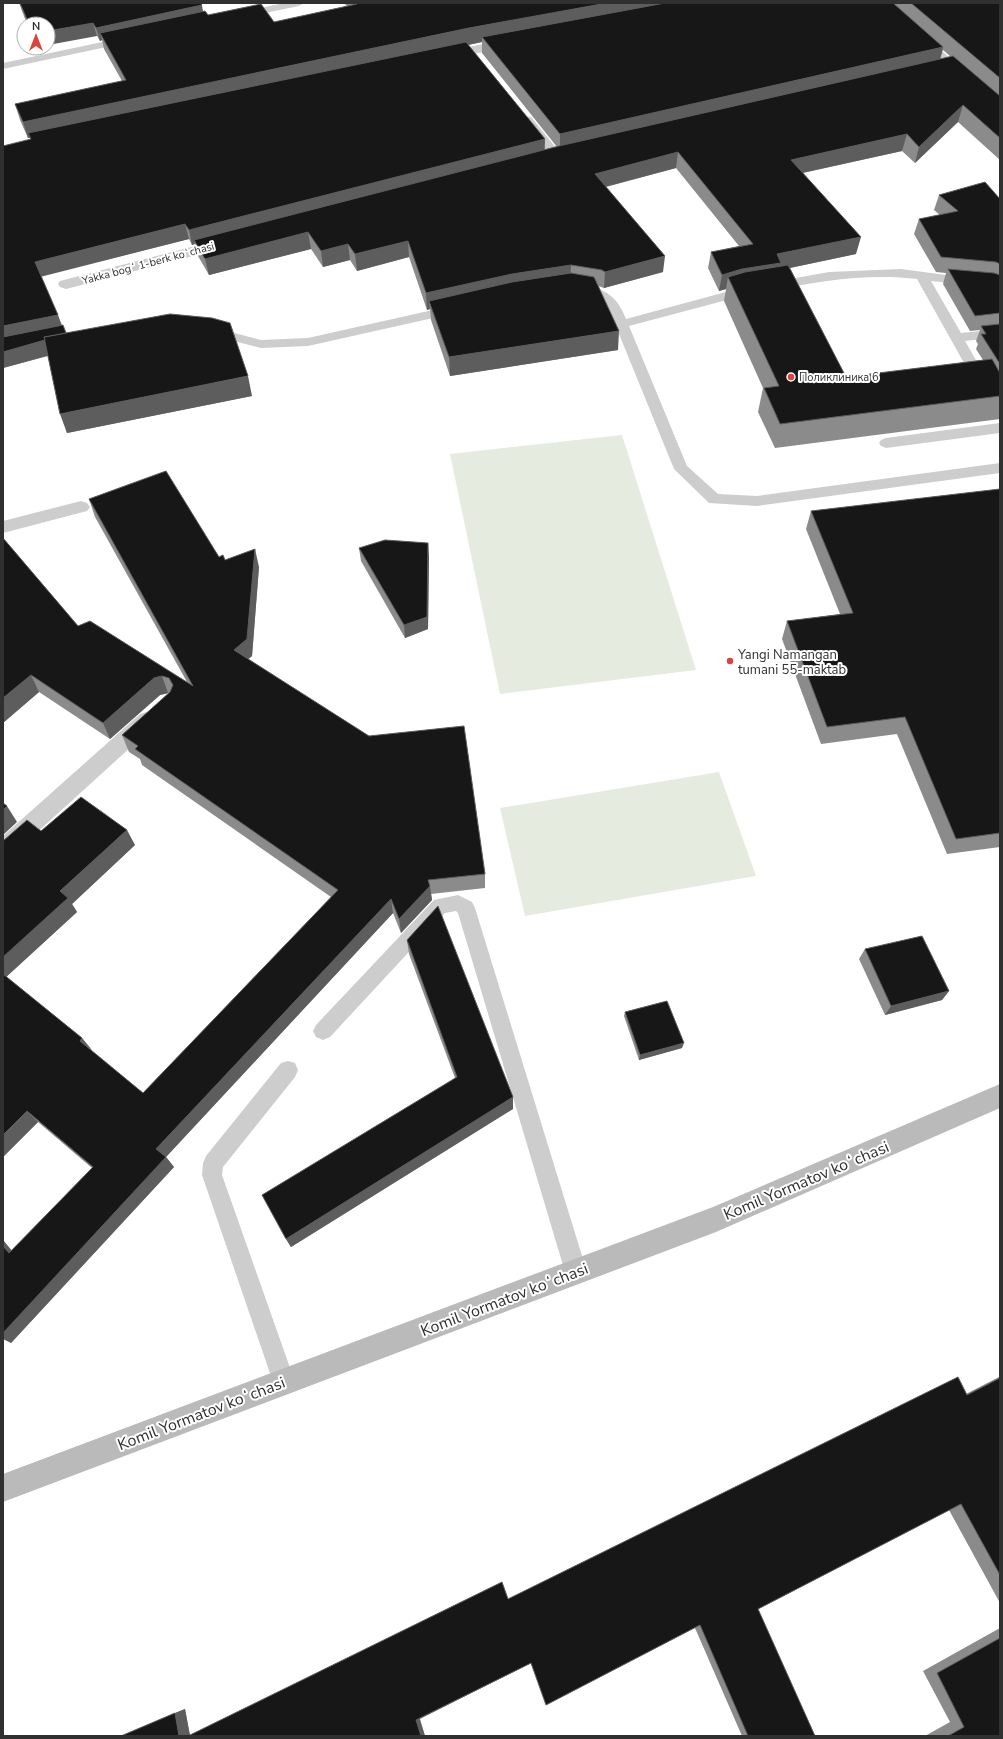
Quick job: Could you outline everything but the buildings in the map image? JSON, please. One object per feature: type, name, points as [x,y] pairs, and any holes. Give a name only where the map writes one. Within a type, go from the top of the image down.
[{"type":"street","points":[[878,3],[1000,108]]},
{"type":"street","points":[[431,58],[524,40]]},
{"type":"street","points":[[470,50],[479,62]]},
{"type":"street","points":[[937,70],[952,66]]},
{"type":"street","points":[[518,110],[556,157]]},
{"type":"street","points":[[540,161],[571,154]]},
{"type":"street","name":"Yakka bogʻ 1-berk koʻchasi","points":[[66,284],[242,238]]},
{"type":"street","points":[[3,527],[81,507]]},
{"type":"street","points":[[3,849],[162,707]]},
{"type":"street","name":"Komil Yormatov koʻchasi","points":[[3,1488],[716,1219],[1000,1096]]},
{"type":"lane","points":[[229,18],[299,3]]},
{"type":"lane","points":[[3,66],[136,38]]},
{"type":"lane","points":[[622,324],[739,292],[829,276],[901,273],[961,281],[990,283],[1000,286]]},
{"type":"lane","points":[[922,276],[978,376]]},
{"type":"lane","points":[[570,287],[596,291],[614,305],[681,469],[714,498],[757,501],[1000,468]]},
{"type":"lane","points":[[196,330],[218,332],[261,344],[308,342],[466,306]]},
{"type":"lane","points":[[957,338],[1000,333]]},
{"type":"lane","points":[[886,443],[1000,428]]},
{"type":"lane","points":[[323,1031],[440,906],[458,903],[466,908],[576,1272]]},
{"type":"lane","points":[[284,1382],[212,1175],[213,1162],[288,1070]]},
{"type":"shaded area","points":[[622,435],[696,670],[500,694],[450,454]]},
{"type":"shaded area","points":[[719,772],[756,876],[525,916],[500,808]]},
{"type":"place","name":"Поликлиника 6","points":[[791,377]]},
{"type":"place","name":"Yangi Namangan tumani 55-maktab","points":[[730,661]]}]
